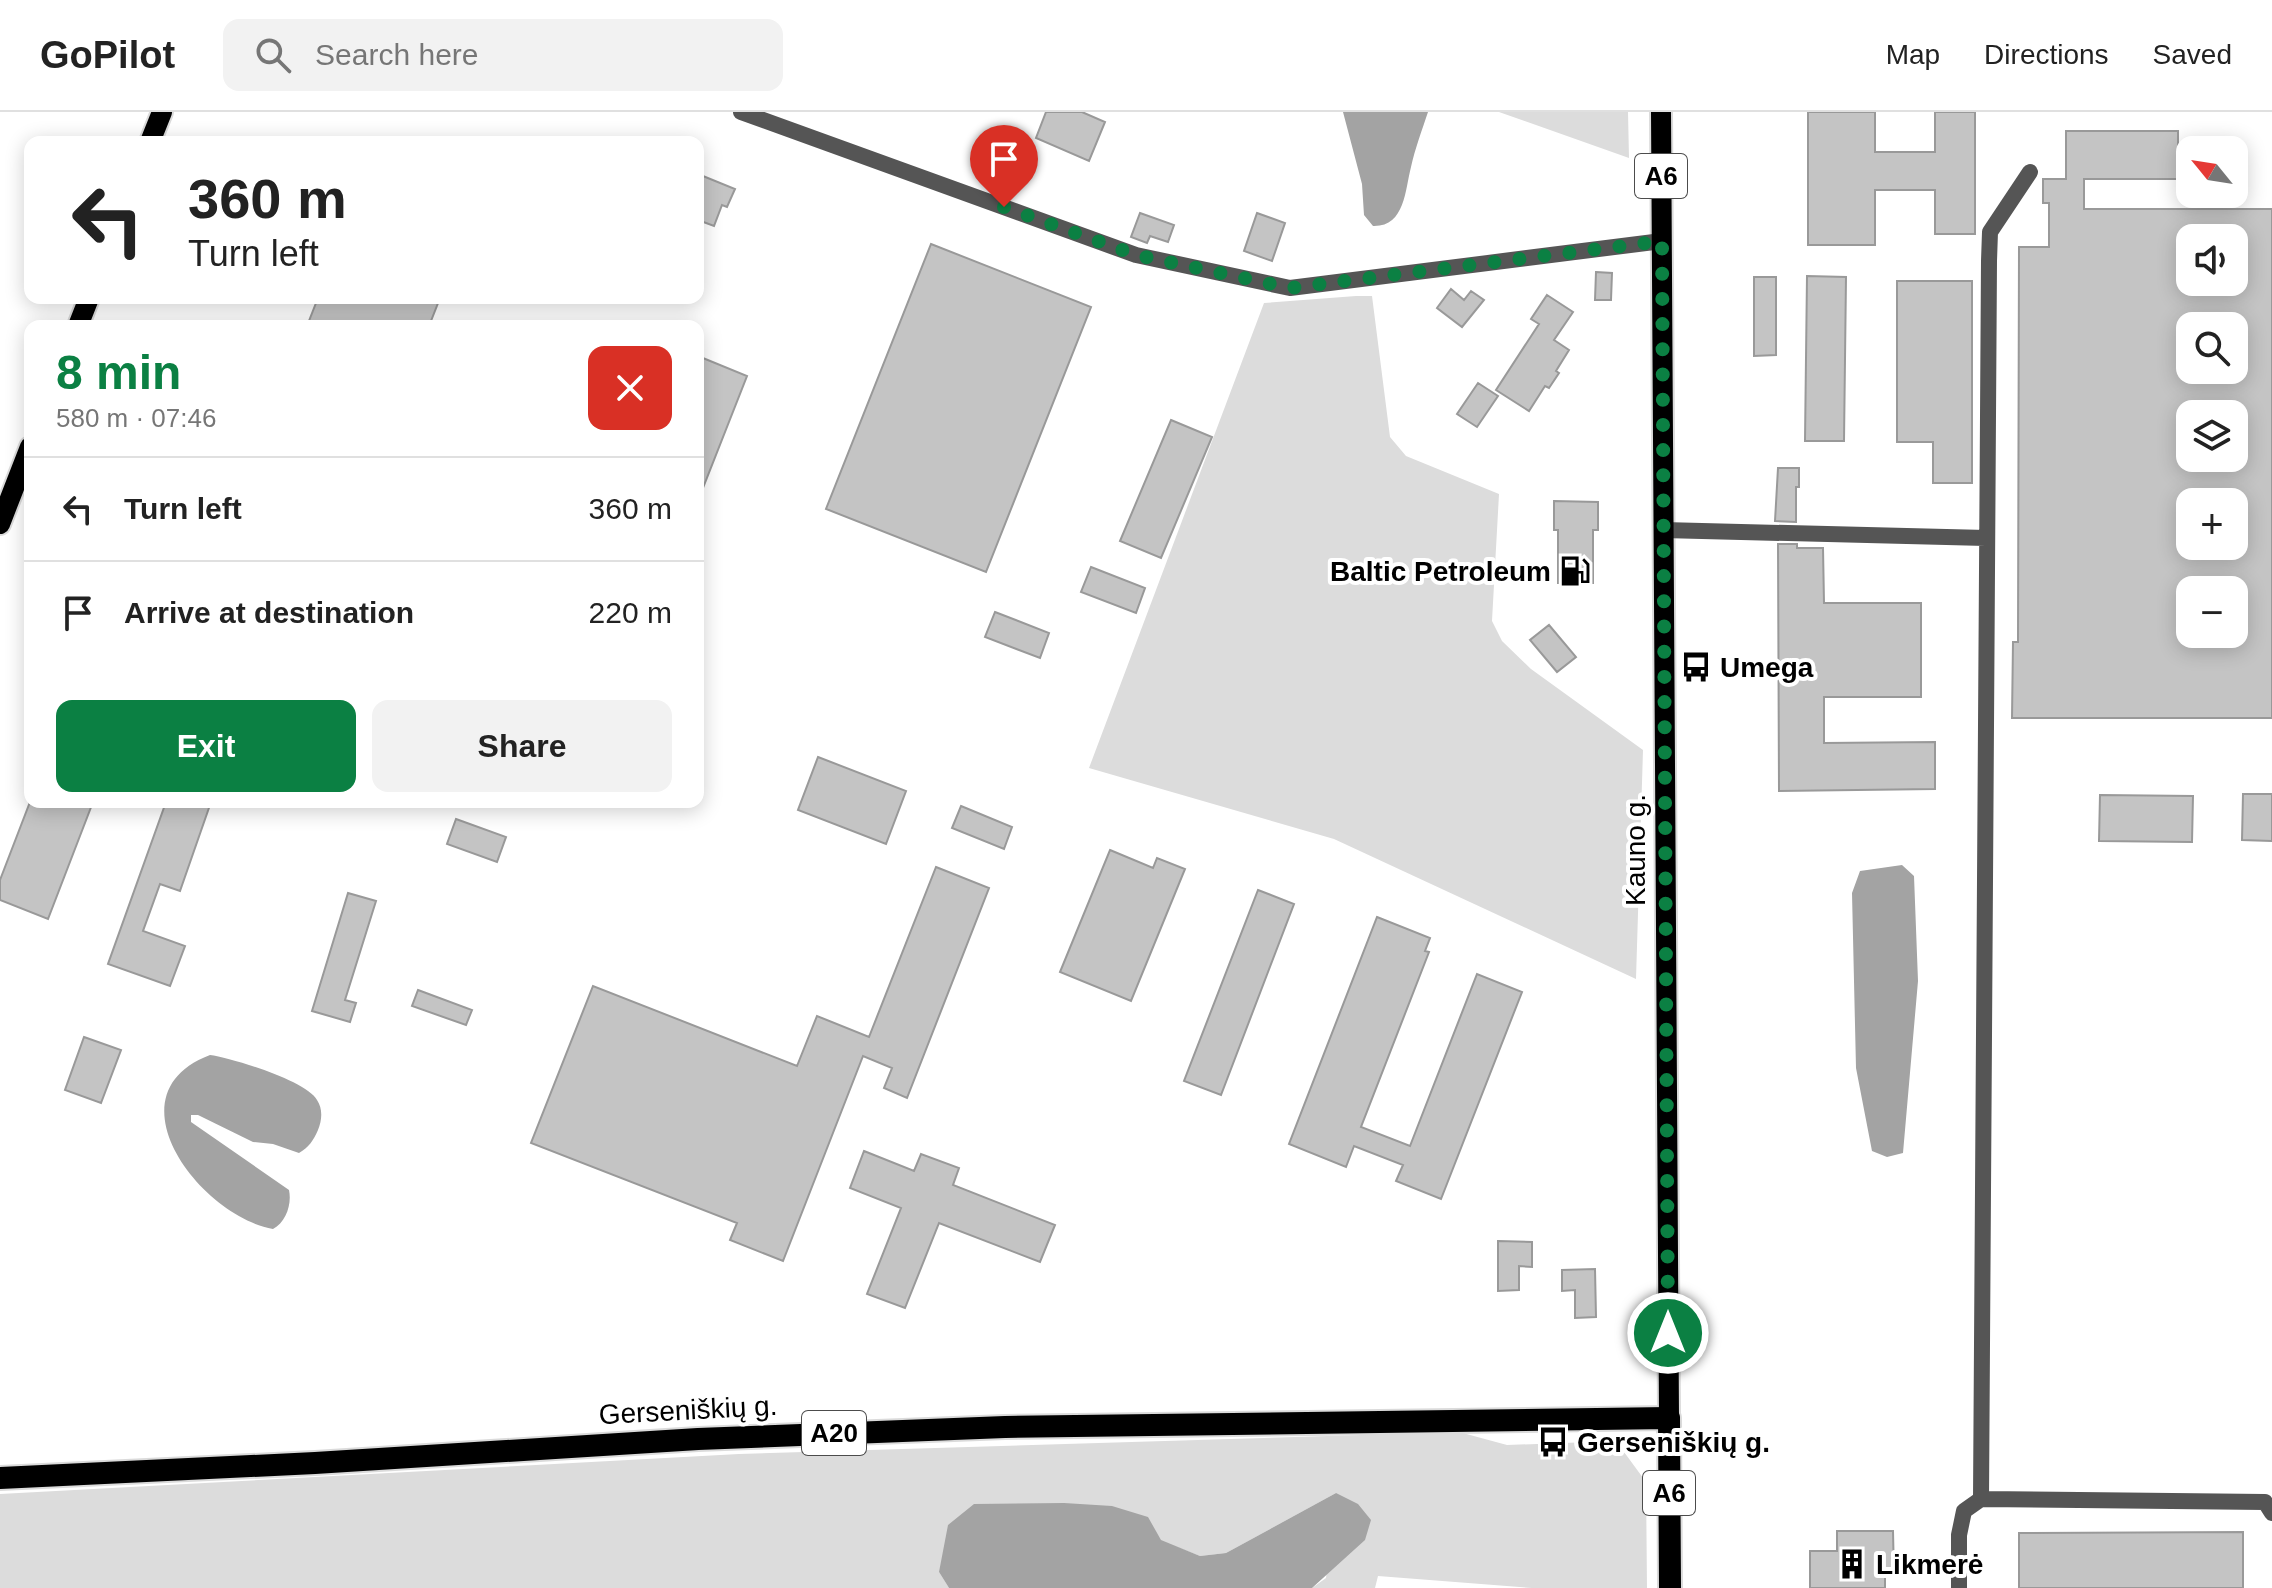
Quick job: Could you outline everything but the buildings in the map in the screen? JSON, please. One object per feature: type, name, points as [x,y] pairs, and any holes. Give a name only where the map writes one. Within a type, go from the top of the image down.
[{"type":"highway","name":"Gerseniškių g.","points":[[0,1478],[315,1463],[698,1439],[1005,1427],[1669,1418]]},
{"type":"highway","name":"Kauno g.","points":[[1669,1418],[1670,1588]]},
{"type":"main road","points":[[152,136],[162,112]]},
{"type":"main road","name":"Kauno g.","points":[[1661,112],[1669,1418]]},
{"type":"main road","points":[[0,524],[24,462]]},
{"type":"street","points":[[741,112],[1136,255],[1290,288],[1662,241]]},
{"type":"street","points":[[1981,1499],[1990,232],[2030,172]]},
{"type":"street","points":[[1663,530],[1986,538]]},
{"type":"street","points":[[1959,1588],[1959,1535],[1964,1511],[1981,1499],[2265,1502],[2272,1513]]},
{"type":"shaded area","points":[[1343,112],[1428,112],[1414,153],[1402,206],[1398,214],[1384,225],[1373,226],[1364,215],[1362,184]]},
{"type":"shaded area","points":[[1499,112],[1628,112],[1629,158]]},
{"type":"shaded area","points":[[1372,296],[1390,437],[1406,456],[1499,494],[1492,621],[1502,641],[1531,669],[1643,750],[1636,979],[1334,839],[1089,768],[1264,303]]},
{"type":"shaded area","points":[[1902,865],[1914,876],[1918,981],[1903,1153],[1887,1157],[1872,1151],[1856,1068],[1852,893],[1860,871]]},
{"type":"shaded area","points":[[210,1055],[285,1078],[310,1093],[320,1107],[318,1130],[299,1153],[273,1144],[253,1142],[198,1115],[191,1115],[191,1122],[289,1190],[287,1212],[273,1229],[245,1219],[218,1202],[194,1179],[176,1152],[165,1124],[166,1097],[180,1073]]},
{"type":"shaded area","points":[[1459,1432],[1507,1445],[1616,1441],[1646,1482],[1647,1588],[1532,1588],[1378,1576],[1375,1588],[1312,1588],[1326,1578],[1336,1493],[1226,1553],[1200,1556],[1161,1541],[939,1572],[949,1588],[0,1588],[0,1494],[739,1454]]},
{"type":"shaded area","points":[[1336,1493],[1358,1504],[1371,1520],[1365,1540],[1312,1588],[949,1588],[939,1572],[948,1525],[974,1504],[1112,1506],[1148,1517],[1161,1540],[1200,1556],[1226,1553]]},
{"type":"place","name":"Baltic Petroleum","points":[[1575,571]]},
{"type":"place","name":"Umega","points":[[1696,667]]},
{"type":"place","name":"Gerseniškių g.","points":[[1553,1442]]},
{"type":"place","name":"Likmerė","points":[[1852,1564]]},
{"type":"route","points":[[1004,207],[1136,255],[1290,288],[1662,241],[1668,1333]]}]
